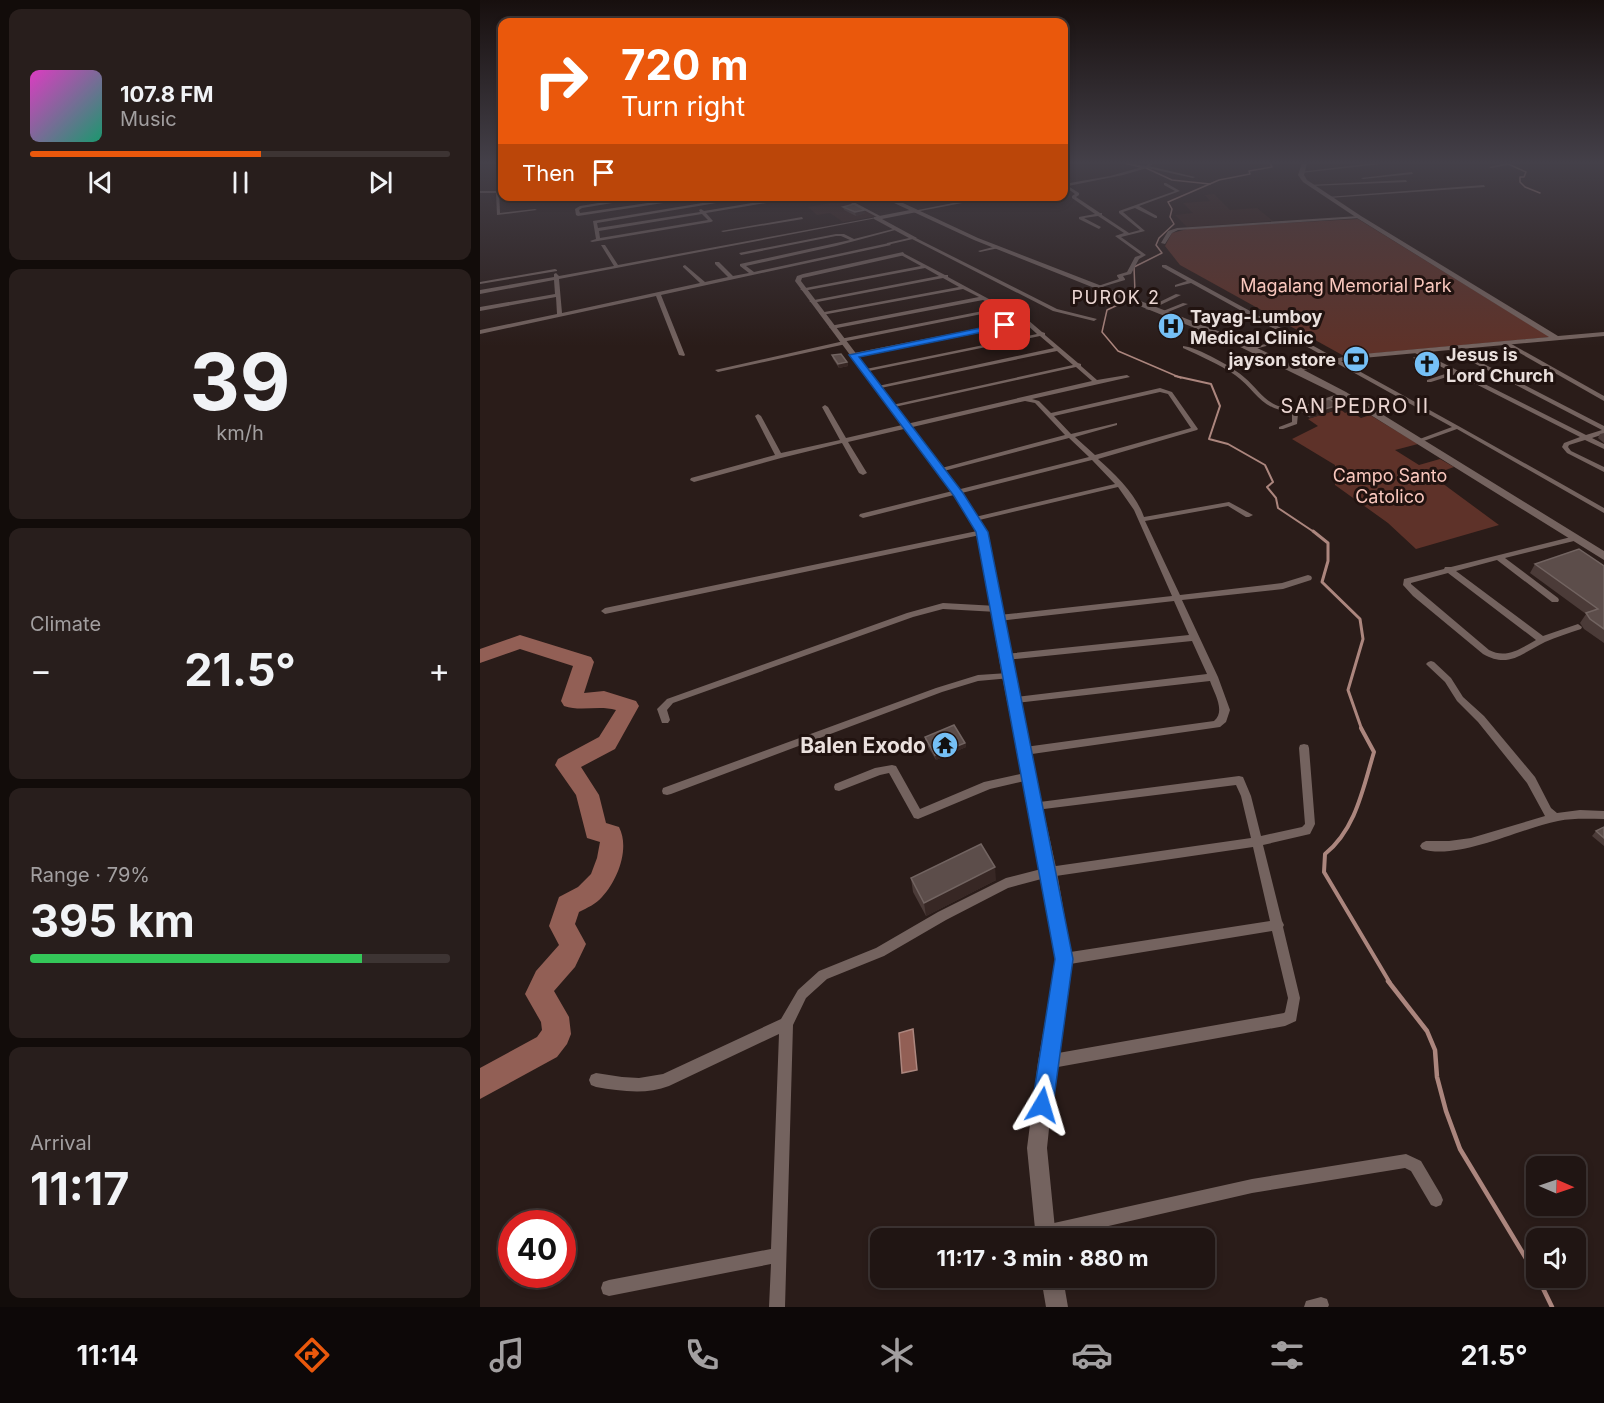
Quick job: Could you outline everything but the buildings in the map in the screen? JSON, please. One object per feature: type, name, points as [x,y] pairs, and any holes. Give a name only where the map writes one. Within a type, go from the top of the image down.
[{"type":"main road","points":[[945,224],[1097,288],[1253,349],[1297,370],[1343,394],[1604,556]]},
{"type":"street","points":[[595,224],[598,240]]},
{"type":"street","points":[[596,230],[634,224]]},
{"type":"street","points":[[592,241],[693,224]]},
{"type":"street","points":[[723,231],[766,224]]},
{"type":"street","points":[[810,224],[817,229]]},
{"type":"street","points":[[480,292],[845,224]]},
{"type":"street","points":[[887,224],[1055,310],[1094,319]]},
{"type":"street","points":[[1091,224],[1099,228]]},
{"type":"street","points":[[1113,224],[1126,234]]},
{"type":"street","points":[[1097,288],[1123,279],[1119,276],[1129,273],[1137,258],[1144,255],[1117,236],[1143,231],[1135,224]]},
{"type":"street","points":[[1163,243],[1170,232],[1177,229],[1253,224]]},
{"type":"street","points":[[1370,224],[1556,338]]},
{"type":"street","points":[[717,225],[736,245]]},
{"type":"street","points":[[753,273],[742,265],[897,230]]},
{"type":"street","points":[[741,254],[836,235],[842,235],[866,250]]},
{"type":"street","points":[[480,332],[914,238]]},
{"type":"street","points":[[889,244],[903,254],[1026,321],[1096,382]]},
{"type":"street","points":[[603,246],[617,267]]},
{"type":"street","points":[[980,251],[997,247]]},
{"type":"street","points":[[903,254],[799,277],[798,281],[957,493],[982,532],[1064,959],[1047,1062],[1037,1148],[1045,1228]]},
{"type":"street","points":[[717,263],[732,278]]},
{"type":"street","points":[[685,266],[704,284]]},
{"type":"street","points":[[803,289],[927,266]]},
{"type":"street","points":[[1164,266],[1457,427],[1604,511]]},
{"type":"street","points":[[480,283],[555,268],[560,315]]},
{"type":"street","points":[[812,301],[946,276]]},
{"type":"street","points":[[497,280],[506,304]]},
{"type":"street","points":[[1177,286],[1191,281]]},
{"type":"street","points":[[822,313],[965,286]]},
{"type":"street","points":[[657,293],[682,355]]},
{"type":"street","points":[[480,309],[558,295]]},
{"type":"street","points":[[1149,309],[1178,295]]},
{"type":"street","points":[[832,327],[984,298]]},
{"type":"street","points":[[1161,313],[1185,304]]},
{"type":"street","points":[[718,370],[1005,308]]},
{"type":"street","points":[[854,355],[1026,321]]},
{"type":"street","points":[[866,371],[1043,334]]},
{"type":"street","points":[[1297,370],[1336,360],[1604,334]]},
{"type":"street","points":[[1253,349],[1295,338]]},
{"type":"street","points":[[1506,343],[1604,399]]},
{"type":"street","points":[[1185,347],[1236,373],[1251,384],[1258,395],[1277,407],[1291,409],[1343,394]]},
{"type":"street","points":[[878,388],[1059,349]]},
{"type":"street","points":[[1451,349],[1604,430]]},
{"type":"street","points":[[1417,352],[1604,447]]},
{"type":"street","points":[[892,407],[1079,365]]},
{"type":"street","points":[[1429,381],[1457,372]]},
{"type":"street","points":[[694,480],[779,456],[1096,382],[1127,377]]},
{"type":"street","points":[[863,516],[1093,458],[1195,429],[1194,424],[1170,393],[1160,390],[1050,415]]},
{"type":"street","points":[[1025,751],[1217,724],[1223,719],[1225,710],[1213,677],[1193,638],[1136,504],[1037,402],[1026,399]]},
{"type":"street","points":[[825,407],[863,473]]},
{"type":"street","points":[[1281,428],[1295,423],[1295,414],[1291,409]]},
{"type":"street","points":[[758,416],[779,456]]},
{"type":"street","points":[[940,470],[1115,424]]},
{"type":"street","points":[[1419,441],[1457,427]]},
{"type":"street","points":[[1604,430],[1566,444],[1565,449],[1604,470]]},
{"type":"street","points":[[975,519],[1119,485]]},
{"type":"street","points":[[1141,520],[1229,504],[1249,515]]},
{"type":"street","points":[[605,611],[982,532]]},
{"type":"street","points":[[1575,538],[1448,569],[1410,580],[1407,585],[1497,658],[1506,658],[1542,640],[1578,627]]},
{"type":"street","points":[[1499,558],[1555,600]]},
{"type":"street","points":[[1448,569],[1542,640]]},
{"type":"street","points":[[665,720],[662,710],[670,701],[910,615],[943,606],[998,614],[1283,586],[1308,578]]},
{"type":"street","points":[[1005,657],[1102,645],[1193,638]]},
{"type":"street","points":[[1431,664],[1448,680],[1460,699],[1481,719],[1538,789],[1547,811],[1555,817]]},
{"type":"street","points":[[667,791],[939,690],[978,678],[1008,676]]},
{"type":"street","points":[[1015,700],[1213,677]]},
{"type":"street","points":[[777,1307],[786,1024],[802,994],[823,975],[880,952],[1006,883],[1049,872],[1257,842],[1306,831],[1310,824],[1304,748]]},
{"type":"street","points":[[839,787],[879,771],[892,769],[918,815],[988,785],[1029,776]]},
{"type":"street","points":[[1036,806],[1239,780],[1246,796],[1294,998],[1291,1016],[1285,1019],[1047,1062]]},
{"type":"street","points":[[1426,846],[1456,846],[1571,813],[1604,815]]},
{"type":"street","points":[[1064,959],[1278,925]]},
{"type":"street","points":[[596,1080],[634,1085],[664,1081],[786,1024]]},
{"type":"street","points":[[1079,1228],[1252,1186],[1406,1161],[1416,1166],[1436,1200]]},
{"type":"street","points":[[609,1288],[779,1255]]},
{"type":"street","points":[[1053,1288],[1056,1307]]},
{"type":"shaded area","points":[[1184,224],[1230,224],[1187,227]]},
{"type":"shaded area","points":[[913,1029],[917,1070],[902,1073],[899,1033]]},
{"type":"green space","name":"Magalang Memorial Park","points":[[1265,224],[1366,224],[1550,337],[1344,356],[1180,265],[1165,246],[1172,233],[1191,228]]},
{"type":"green space","name":"Campo Santo Catolico","points":[[1340,409],[1345,413],[1350,411],[1361,418],[1370,415],[1418,444],[1395,450],[1419,465],[1440,459],[1454,467],[1426,477],[1436,484],[1442,483],[1499,525],[1416,549],[1388,523],[1335,485],[1335,465],[1292,439],[1318,426],[1308,419]]},
{"type":"waterway","points":[[1174,224],[1159,238],[1156,245],[1162,253],[1134,267],[1135,292],[1124,302],[1107,310],[1102,332],[1118,351],[1178,377]]},
{"type":"waterway","points":[[1178,377],[1211,384],[1220,406],[1209,439],[1228,444],[1265,465],[1273,482],[1267,487],[1276,498],[1278,508],[1314,532]]},
{"type":"waterway","points":[[1313,531],[1328,543],[1328,561],[1322,582],[1360,619],[1363,639],[1348,690],[1362,730]]},
{"type":"waterway","points":[[480,656],[520,642],[584,662],[571,701],[604,699],[629,706],[607,743],[566,765],[584,788],[592,810],[595,831],[611,834],[612,841],[610,858],[600,881],[587,895],[568,905],[562,926],[573,944],[566,958],[541,986],[539,994],[555,1017],[557,1034],[547,1047],[480,1084]]},
{"type":"waterway","points":[[1362,730],[1374,752],[1362,794],[1351,820],[1336,844],[1325,854],[1324,872],[1390,983]]},
{"type":"waterway","points":[[1388,981],[1427,1031],[1435,1050],[1437,1077],[1446,1111],[1460,1149],[1526,1258]]},
{"type":"waterway","points":[[1543,1288],[1552,1307]]},
{"type":"place","name":"Tayag-Lumboy Medical Clinic","points":[[1171,326]]},
{"type":"place","name":"jayson store","points":[[1356,359]]},
{"type":"place","name":"Jesus is Lord Church","points":[[1427,364]]},
{"type":"place","name":"Balen Exodo","points":[[945,745]]},
{"type":"district","name":"PUROK 2","points":[[1116,297]]},
{"type":"district","name":"SAN PEDRO II","points":[[1355,406]]},
{"type":"route","points":[[1005,325],[854,355],[959,495],[982,532],[1064,959],[1042,1105]]}]
